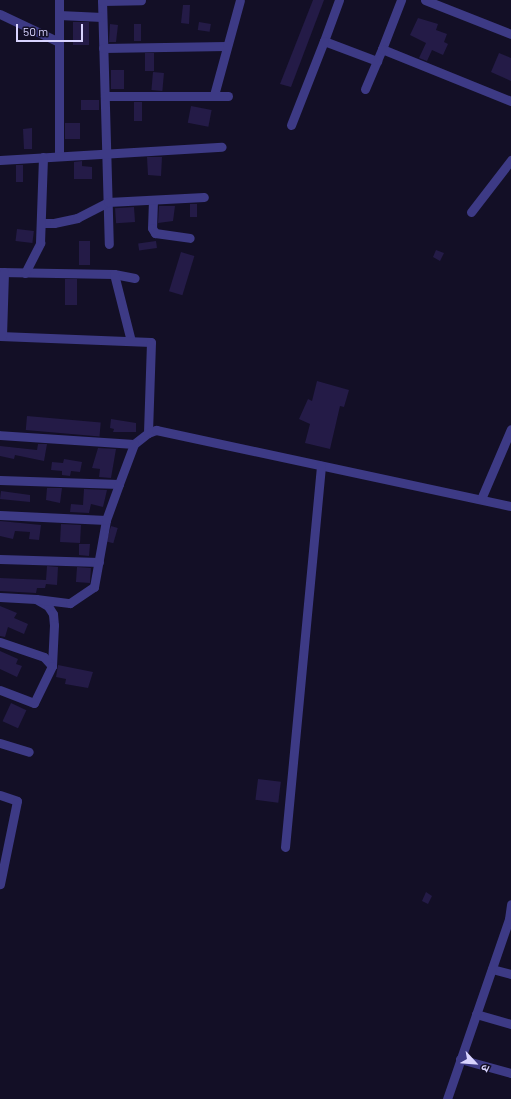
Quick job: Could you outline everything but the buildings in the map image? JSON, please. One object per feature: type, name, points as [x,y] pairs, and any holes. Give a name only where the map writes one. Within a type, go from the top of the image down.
[{"type":"street","points":[[59,0],[59,156]]},
{"type":"street","points":[[109,244],[102,0],[141,0]]},
{"type":"street","points":[[214,95],[226,46],[240,0]]},
{"type":"street","points":[[291,125],[339,0]]},
{"type":"street","points":[[365,89],[401,0]]},
{"type":"street","points":[[425,0],[511,34]]},
{"type":"street","points":[[0,14],[59,42]]},
{"type":"street","points":[[59,15],[102,17]]},
{"type":"street","points":[[324,41],[377,60]]},
{"type":"street","points":[[104,48],[226,46]]},
{"type":"street","points":[[382,49],[511,101]]},
{"type":"street","points":[[105,96],[228,96]]},
{"type":"street","points":[[0,160],[222,147]]},
{"type":"street","points":[[25,273],[40,243],[42,223],[43,157]]},
{"type":"street","points":[[471,212],[511,160]]},
{"type":"street","points":[[42,223],[54,223],[77,218],[108,202],[204,197]]},
{"type":"street","points":[[153,200],[152,228],[155,233],[190,238]]},
{"type":"street","points":[[135,278],[114,274],[2,272],[1,336],[151,342],[148,433]]},
{"type":"street","points":[[114,274],[131,342]]},
{"type":"street","points":[[0,597],[70,603],[94,587],[106,520],[134,444],[148,433],[156,430],[511,506]]},
{"type":"street","points":[[481,499],[511,430]]},
{"type":"street","points":[[0,435],[134,444]]},
{"type":"street","points":[[285,847],[321,466]]},
{"type":"street","points":[[0,480],[119,484]]},
{"type":"street","points":[[0,515],[106,520]]},
{"type":"street","points":[[0,559],[99,562]]},
{"type":"street","points":[[0,690],[34,703],[52,666],[53,614],[48,606],[36,599]]},
{"type":"street","points":[[0,642],[44,657],[52,666]]},
{"type":"street","points":[[0,743],[29,752]]},
{"type":"street","points":[[0,794],[17,801],[4,846],[0,884]]},
{"type":"street","points":[[447,1099],[510,919],[511,904]]},
{"type":"street","points":[[492,969],[511,974]]},
{"type":"street","points":[[476,1014],[511,1024]]},
{"type":"street","points":[[460,1059],[511,1073]]}]
